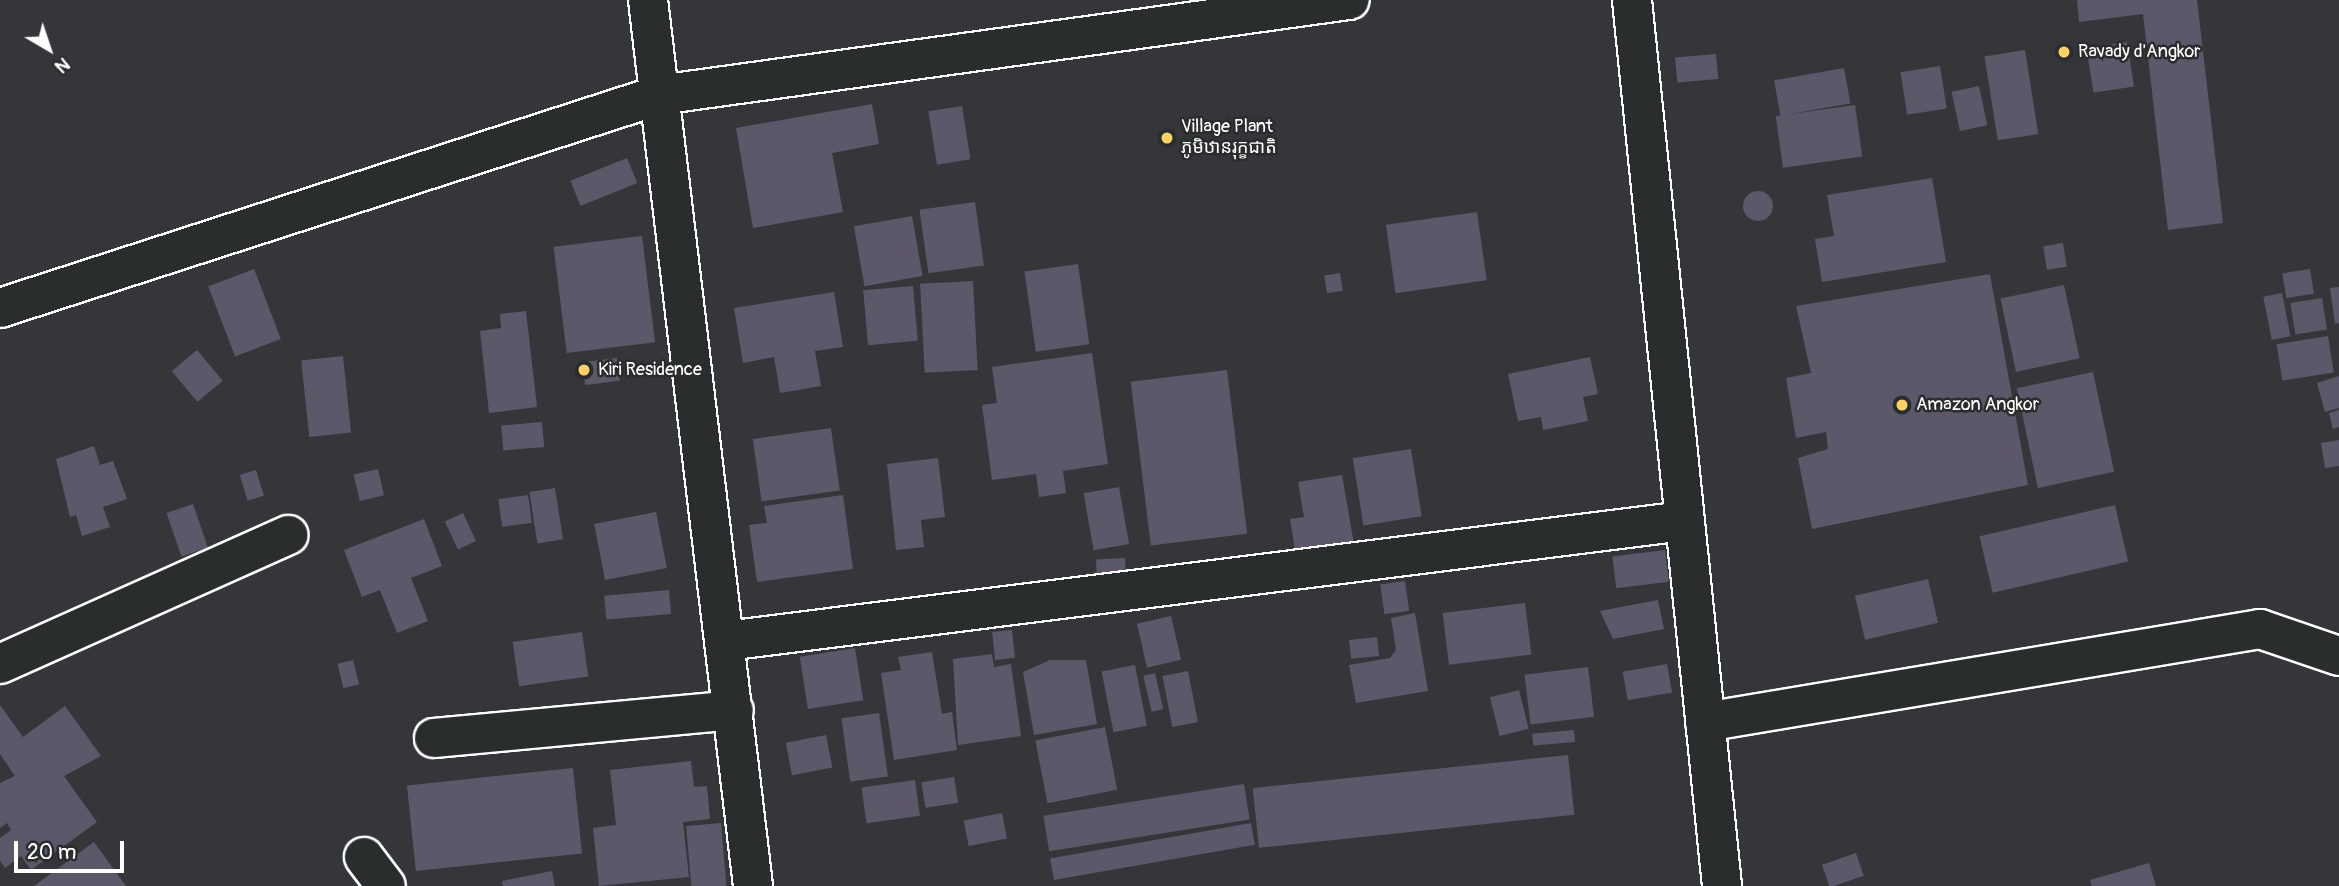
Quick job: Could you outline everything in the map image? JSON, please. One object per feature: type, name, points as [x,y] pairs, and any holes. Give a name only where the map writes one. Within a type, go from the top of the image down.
[{"type":"street","points":[[648,0],[753,886]]},
{"type":"street","points":[[0,307],[659,95],[1349,0]]},
{"type":"street","points":[[1632,0],[1722,886]]},
{"type":"street","points":[[726,641],[1684,521]]},
{"type":"street","points":[[0,664],[289,535]]},
{"type":"street","points":[[1705,722],[2260,629],[2339,656]]},
{"type":"street","points":[[434,738],[734,710]]},
{"type":"building","points":[[2077,0],[2197,0],[2223,223],[2168,230],[2143,14],[2079,22]]},
{"type":"building","points":[[2127,42],[2134,86],[2094,93],[2087,48]]},
{"type":"building","points":[[2025,50],[2038,134],[1998,140],[1985,56]]},
{"type":"building","points":[[1716,54],[1718,79],[1677,82],[1675,58]]},
{"type":"building","points":[[1940,66],[1947,108],[1907,115],[1900,72]]},
{"type":"building","points":[[1844,68],[1850,103],[1780,116],[1774,80]]},
{"type":"building","points":[[1979,86],[1987,125],[1960,131],[1952,92]]},
{"type":"building","points":[[872,104],[879,144],[832,153],[843,212],[753,228],[736,128]]},
{"type":"building","points":[[1855,105],[1862,156],[1783,168],[1776,116]]},
{"type":"building","points":[[962,106],[970,159],[937,165],[928,111]]},
{"type":"building","points":[[627,158],[637,183],[581,206],[570,181]]},
{"type":"building","points":[[1932,178],[1946,262],[1822,282],[1815,239],[1834,236],[1827,195]]},
{"type":"building","points":[[1758,191],[1768,196],[1773,206],[1768,216],[1758,221],[1748,216],[1743,206],[1748,196]]},
{"type":"building","points":[[975,202],[984,265],[928,273],[920,210]]},
{"type":"building","points":[[1477,212],[1487,280],[1395,293],[1386,225]]},
{"type":"building","points":[[912,216],[923,276],[864,286],[854,226]]},
{"type":"building","points":[[642,236],[655,342],[567,353],[554,247]]},
{"type":"building","points":[[2063,243],[2067,267],[2047,270],[2043,246]]},
{"type":"building","points":[[1078,264],[1089,344],[1036,352],[1025,272]]},
{"type":"building","points":[[254,269],[281,339],[235,357],[208,287]]},
{"type":"building","points":[[2310,269],[2314,294],[2286,298],[2282,273]]},
{"type":"building","points":[[1340,273],[1343,291],[1327,293],[1324,276]]},
{"type":"building","name":"Amazon Angkor","points":[[1990,274],[2028,485],[1812,529],[1798,458],[1828,449],[1826,432],[1796,438],[1786,378],[1811,373],[1796,306]]},
{"type":"building","points":[[973,281],[978,370],[925,373],[920,284]]},
{"type":"building","points":[[2064,285],[2080,358],[2016,372],[2000,299]]},
{"type":"building","points":[[913,286],[918,341],[868,345],[863,290]]},
{"type":"building","points":[[2339,287],[2339,323],[2335,324],[2330,288]]},
{"type":"building","points":[[834,292],[843,347],[815,351],[821,386],[780,393],[774,357],[743,363],[734,308]]},
{"type":"building","points":[[2282,293],[2290,336],[2272,340],[2263,297]]},
{"type":"building","points":[[2322,298],[2327,330],[2295,335],[2290,303]]},
{"type":"building","points":[[526,311],[537,407],[489,413],[480,331],[501,328],[500,314]]},
{"type":"building","points":[[2328,336],[2334,373],[2282,381],[2277,344]]},
{"type":"building","points":[[197,350],[223,381],[197,402],[172,371]]},
{"type":"building","points":[[1092,353],[1108,464],[1063,471],[1066,493],[1039,497],[1036,474],[992,480],[982,405],[997,403],[992,367]]},
{"type":"building","points":[[343,356],[351,433],[309,437],[301,360]]},
{"type":"building","points":[[1590,357],[1598,394],[1583,397],[1588,421],[1543,430],[1541,417],[1518,421],[1508,374]]},
{"type":"building","points":[[617,358],[620,381],[585,385],[582,362]]},
{"type":"building","points":[[1227,370],[1247,534],[1151,546],[1131,382]]},
{"type":"building","points":[[2093,372],[2114,472],[2038,488],[2017,388]]},
{"type":"building","points":[[2339,376],[2339,408],[2325,412],[2317,383]]},
{"type":"building","points":[[2339,410],[2339,427],[2333,429],[2329,413]]},
{"type":"building","points":[[542,422],[544,447],[503,450],[501,426]]},
{"type":"building","points":[[831,428],[840,490],[762,501],[753,439]]},
{"type":"building","points":[[2339,440],[2339,466],[2325,468],[2321,443]]},
{"type":"building","points":[[94,446],[100,465],[113,461],[127,499],[103,507],[110,527],[82,536],[76,515],[70,517],[56,459]]},
{"type":"building","points":[[1411,449],[1422,516],[1363,525],[1353,458]]},
{"type":"building","points":[[938,458],[945,517],[921,520],[924,547],[896,550],[887,464]]},
{"type":"building","points":[[378,469],[384,495],[360,501],[354,475]]},
{"type":"building","points":[[256,470],[264,496],[248,501],[240,475]]},
{"type":"building","points":[[1342,475],[1354,544],[1296,555],[1290,519],[1304,517],[1298,482]]},
{"type":"building","points":[[1119,487],[1129,544],[1094,550],[1084,493]]},
{"type":"building","points":[[555,488],[563,539],[537,543],[529,492]]},
{"type":"building","points":[[528,495],[532,523],[502,527],[498,499]]},
{"type":"building","points":[[843,495],[853,569],[757,582],[749,525],[767,523],[764,506]]},
{"type":"building","points":[[193,504],[208,547],[182,557],[167,513]]},
{"type":"building","points":[[2115,505],[2128,562],[1993,593],[1980,536]]},
{"type":"building","points":[[656,512],[667,568],[605,580],[594,524]]},
{"type":"building","points":[[463,513],[476,541],[458,550],[445,521]]},
{"type":"building","points":[[424,519],[442,566],[411,578],[428,621],[397,633],[380,590],[362,597],[344,550]]},
{"type":"building","points":[[1665,550],[1669,582],[1616,588],[1612,556]]},
{"type":"building","points":[[1125,558],[1126,579],[1097,580],[1096,560]]},
{"type":"building","points":[[1928,579],[1938,623],[1865,640],[1855,596]]},
{"type":"building","points":[[1405,581],[1409,611],[1384,614],[1380,584]]},
{"type":"building","points":[[669,590],[671,614],[606,620],[604,596]]},
{"type":"building","points":[[1658,600],[1664,629],[1613,639],[1600,611]]},
{"type":"building","points":[[1525,603],[1531,655],[1449,665],[1443,613]]},
{"type":"building","points":[[1415,613],[1428,691],[1356,703],[1349,665],[1390,658],[1396,650],[1391,618]]},
{"type":"building","points":[[1171,616],[1181,660],[1147,668],[1137,624]]},
{"type":"building","points":[[1012,630],[1015,658],[995,660],[992,632]]},
{"type":"building","points":[[582,632],[588,677],[519,686],[513,642]]},
{"type":"building","points":[[1377,637],[1379,656],[1351,659],[1349,640]]},
{"type":"building","points":[[855,648],[863,700],[808,709],[800,657]]},
{"type":"building","points":[[932,652],[942,714],[952,712],[957,750],[894,760],[881,673],[901,670],[898,657]]},
{"type":"building","points":[[992,654],[994,667],[1011,664],[1021,736],[958,745],[953,659]]},
{"type":"building","points":[[353,660],[359,684],[344,688],[337,664]]},
{"type":"building","points":[[1050,660],[1086,660],[1097,724],[1034,735],[1023,672]]},
{"type":"building","points":[[1667,664],[1672,693],[1628,700],[1623,672]]},
{"type":"building","points":[[1135,665],[1147,726],[1113,732],[1102,671]]},
{"type":"building","points":[[1588,667],[1594,717],[1531,724],[1524,675]]},
{"type":"building","points":[[1188,671],[1198,722],[1172,727],[1162,676]]},
{"type":"building","points":[[1155,673],[1163,709],[1152,712],[1143,676]]},
{"type":"building","points":[[1519,690],[1529,729],[1500,736],[1490,697]]},
{"type":"building","points":[[0,705],[23,737],[65,706],[101,756],[64,776],[97,822],[31,870],[21,856],[5,868],[0,861],[0,838],[11,830],[7,823],[0,828],[0,783],[15,776],[0,754]]},
{"type":"building","points":[[879,713],[888,776],[850,782],[841,718]]},
{"type":"building","points":[[1105,727],[1117,790],[1048,803],[1035,741]]},
{"type":"building","points":[[1574,730],[1575,742],[1533,746],[1532,734]]},
{"type":"building","points":[[826,735],[832,767],[792,775],[786,743]]},
{"type":"building","points":[[1568,755],[1574,815],[1259,848],[1253,788]]},
{"type":"building","points":[[691,761],[694,787],[707,786],[710,819],[683,822],[689,877],[599,886],[593,828],[616,825],[610,770]]},
{"type":"building","points":[[573,768],[582,854],[416,871],[407,785]]},
{"type":"building","points":[[954,777],[958,803],[925,808],[921,782]]},
{"type":"building","points":[[915,780],[920,816],[867,823],[862,788]]},
{"type":"building","points":[[1244,784],[1250,820],[1049,851],[1043,816]]},
{"type":"building","points":[[1002,813],[1007,839],[969,846],[964,820]]},
{"type":"building","points":[[721,823],[726,886],[691,886],[686,826]]},
{"type":"building","points":[[1251,823],[1255,845],[1054,880],[1050,858]]},
{"type":"building","points":[[94,842],[126,886],[34,886]]},
{"type":"building","points":[[1856,853],[1864,876],[1829,886],[1822,865]]},
{"type":"building","points":[[2149,863],[2156,886],[2092,886],[2090,880]]},
{"type":"building","points":[[552,871],[555,886],[503,886],[502,881]]},
{"type":"place","name":"Ravady d'Angkor","points":[[2064,52]]},
{"type":"place","name":"Village Plant ភូមិឋានរុក្ខជាតិ","points":[[1167,138]]},
{"type":"place","name":"Kiri Residence","points":[[584,370]]},
{"type":"place","name":"Amazon Angkor","points":[[1902,405]]}]
